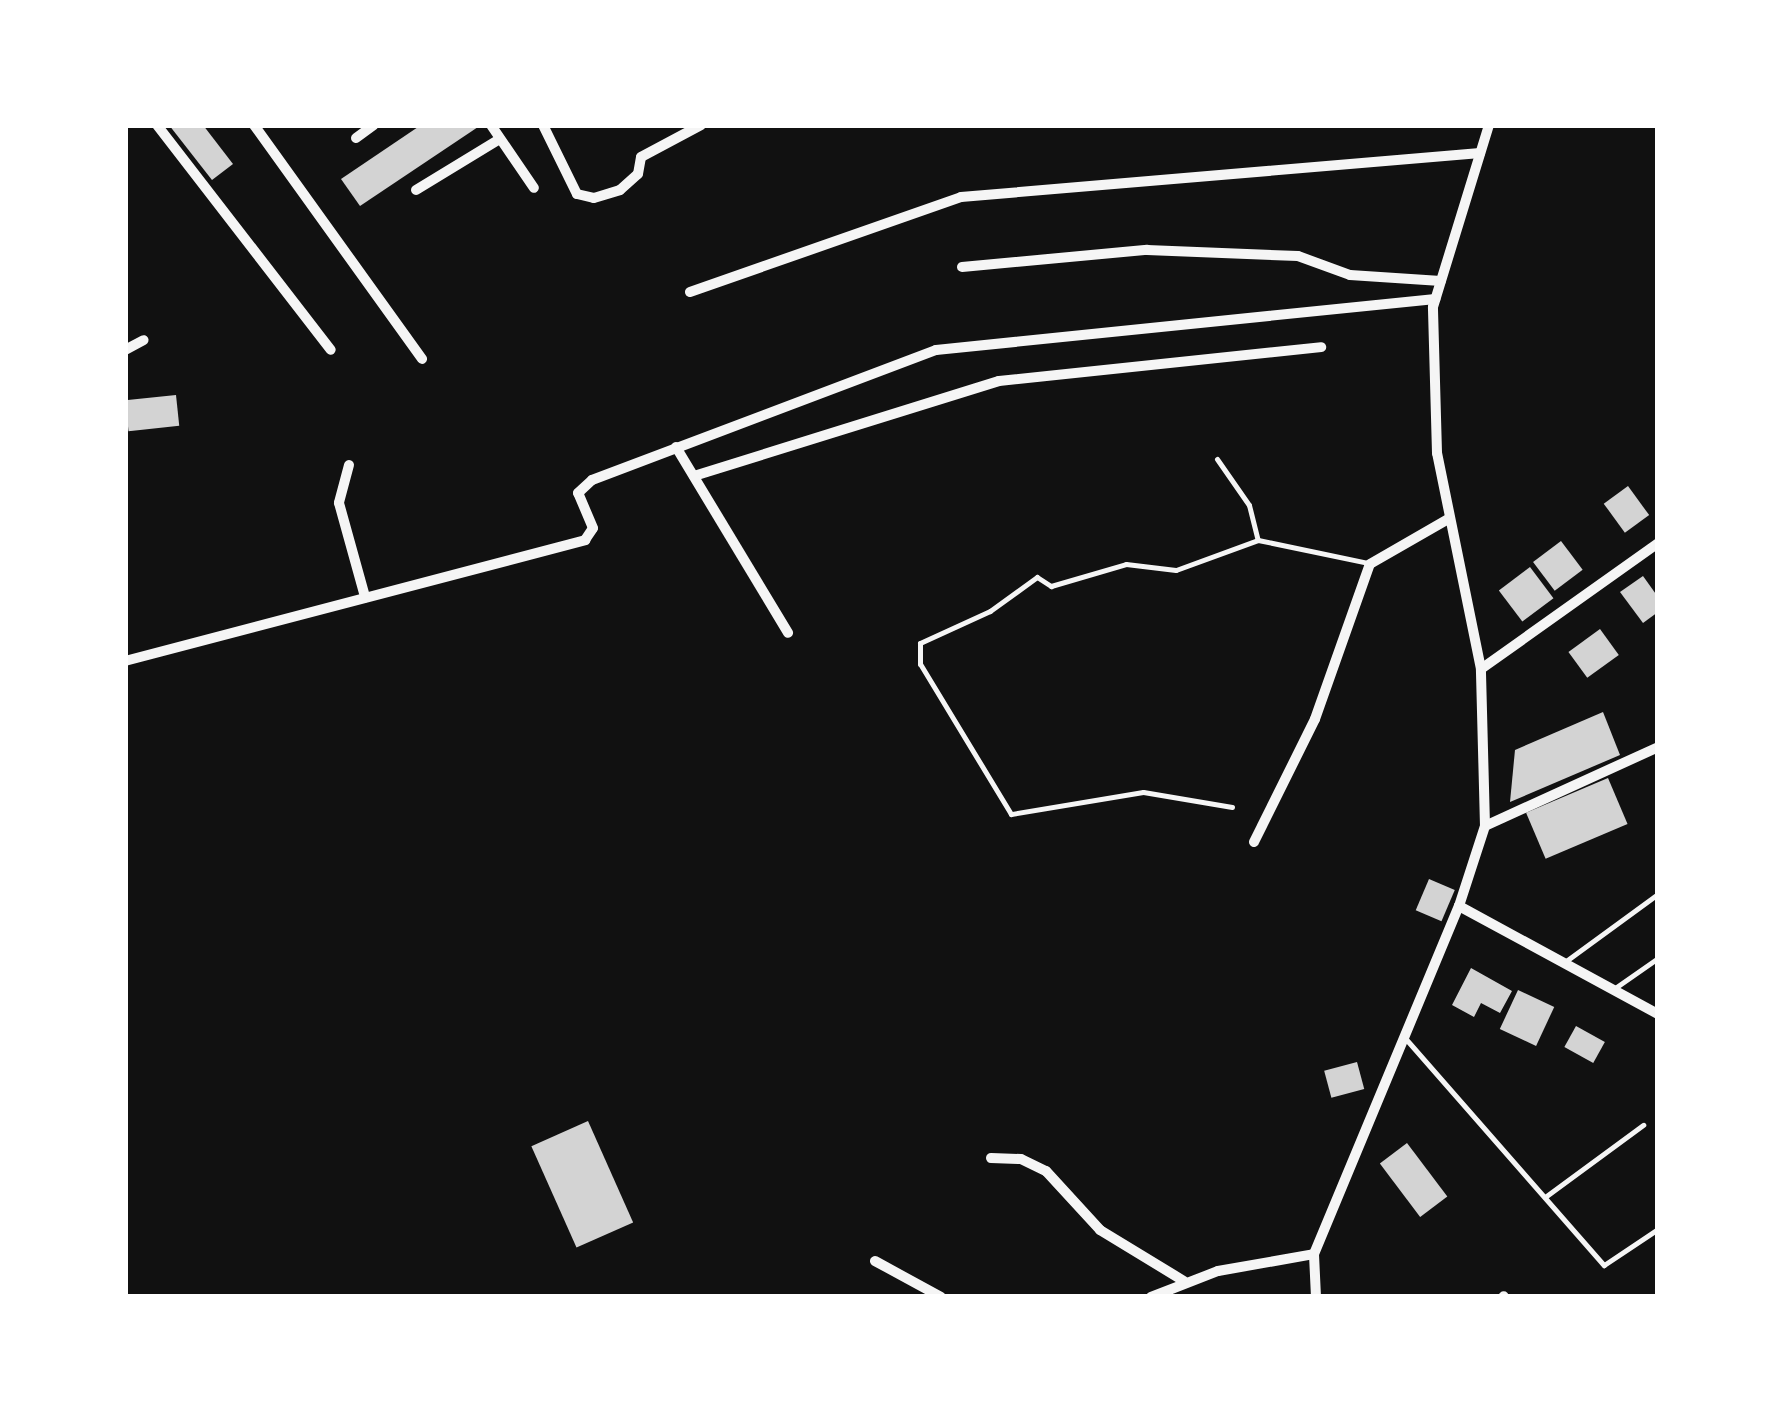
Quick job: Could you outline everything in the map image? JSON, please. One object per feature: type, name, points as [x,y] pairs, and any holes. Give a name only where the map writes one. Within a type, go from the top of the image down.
[{"type":"street","points":[[157,125],[331,350]]},
{"type":"street","points":[[254,125],[422,359]]},
{"type":"street","points":[[356,138],[374,125]]},
{"type":"street","points":[[491,125],[534,188]]},
{"type":"street","points":[[542,125],[577,194],[594,198],[620,190],[638,174],[641,157],[701,125]]},
{"type":"street","points":[[1316,1297],[1314,1254],[1406,1038],[1485,826],[1481,669],[1437,453],[1436,299],[1489,125]]},
{"type":"street","points":[[416,190],[500,139]]},
{"type":"street","points":[[690,292],[961,197],[1480,153]]},
{"type":"street","points":[[962,268],[1147,250],[1298,256],[1350,276],[1441,281]]},
{"type":"street","points":[[125,661],[585,540],[593,528],[578,500],[582,488],[676,447],[958,344],[1436,299]]},
{"type":"street","points":[[125,350],[144,340]]},
{"type":"street","points":[[694,476],[999,381],[1321,347]]},
{"type":"street","points":[[676,447],[788,633]]},
{"type":"street","points":[[348,464],[339,503],[366,597]]},
{"type":"street","points":[[1254,842],[1316,719],[1370,564],[1450,518]]},
{"type":"street","points":[[1481,669],[1658,543]]},
{"type":"street","points":[[1485,826],[1658,747]]},
{"type":"street","points":[[1458,906],[1658,1014]]},
{"type":"street","points":[[990,1158],[1021,1160],[1046,1170],[1100,1230],[1184,1281]]},
{"type":"street","points":[[1150,1297],[1184,1281],[1314,1254]]},
{"type":"street","points":[[875,1261],[942,1297]]},
{"type":"lane","points":[[1216,459],[1248,505],[1258,540]]},
{"type":"lane","points":[[1232,807],[1143,792],[1011,814],[916,653],[920,643],[990,610],[1037,576],[1051,586],[1126,564],[1176,570],[1258,540],[1370,564]]},
{"type":"lane","points":[[1564,962],[1658,894]]},
{"type":"lane","points":[[1613,990],[1658,958]]},
{"type":"lane","points":[[1406,1038],[1604,1264],[1658,1228]]},
{"type":"lane","points":[[1545,1197],[1644,1125]]},
{"type":"building","points":[[169,125],[203,125],[233,164],[212,180]]},
{"type":"building","points":[[421,125],[481,125],[360,206],[341,179]]},
{"type":"building","points":[[176,395],[179,426],[129,431],[125,400]]},
{"type":"building","points":[[1628,486],[1649,515],[1625,533],[1604,504]]},
{"type":"building","points":[[1561,541],[1583,570],[1555,591],[1533,562]]},
{"type":"building","points":[[1530,567],[1553,598],[1522,622],[1499,590]]},
{"type":"building","points":[[1643,576],[1658,597],[1658,612],[1643,623],[1620,592]]},
{"type":"building","points":[[1600,629],[1619,655],[1587,678],[1568,652]]},
{"type":"building","points":[[1603,712],[1620,755],[1510,802],[1515,750]]},
{"type":"building","points":[[1608,778],[1628,824],[1546,859],[1526,813]]},
{"type":"building","points":[[1429,879],[1455,890],[1441,921],[1416,910]]},
{"type":"building","points":[[1471,968],[1512,991],[1500,1013],[1481,1003],[1474,1017],[1452,1005]]},
{"type":"building","points":[[1518,990],[1554,1007],[1536,1046],[1500,1029]]},
{"type":"building","points":[[1576,1026],[1605,1042],[1593,1063],[1564,1047]]},
{"type":"building","points":[[1357,1062],[1364,1089],[1331,1098],[1324,1071]]},
{"type":"building","points":[[588,1121],[633,1222],[577,1248],[531,1146]]},
{"type":"building","points":[[1407,1143],[1447,1197],[1420,1217],[1380,1163]]}]
